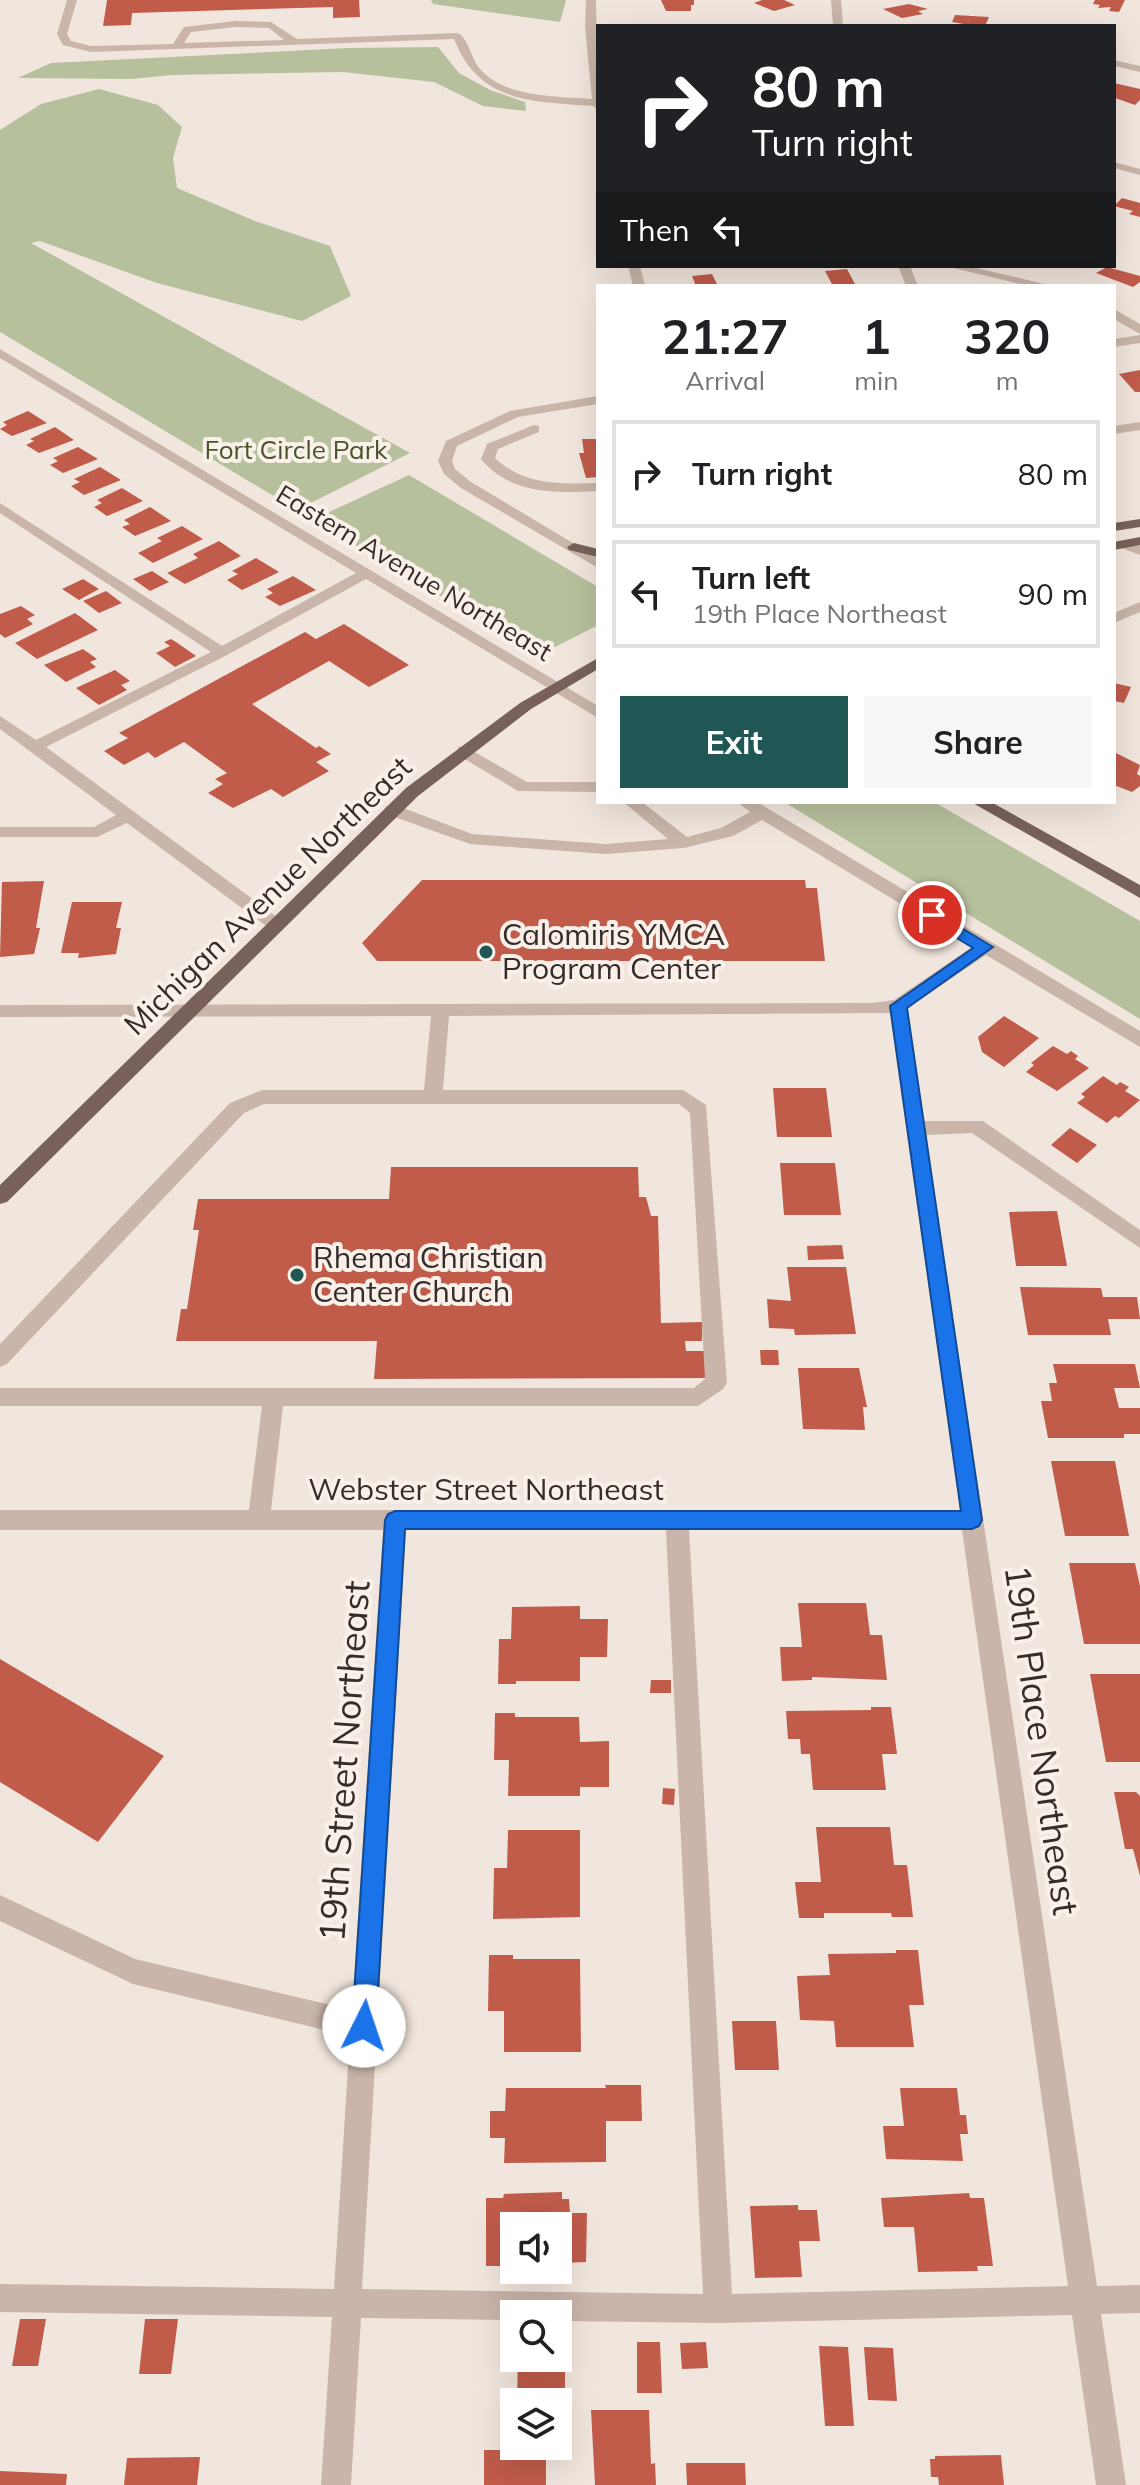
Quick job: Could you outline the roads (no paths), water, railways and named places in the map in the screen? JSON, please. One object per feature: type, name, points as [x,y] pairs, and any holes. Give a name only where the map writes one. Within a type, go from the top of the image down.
[{"type":"main road","points":[[1116,527],[1140,523]]},
{"type":"main road","points":[[574,547],[596,552]]},
{"type":"main road","name":"Michigan Avenue Northeast","points":[[0,1197],[392,810],[464,751],[555,688],[596,664]]},
{"type":"main road","points":[[983,804],[1140,892]]},
{"type":"street","points":[[72,0],[62,34],[67,43],[91,49],[458,36],[468,60],[484,79],[529,97],[596,105]]},
{"type":"street","points":[[591,0],[596,66]]},
{"type":"street","points":[[836,0],[838,24]]},
{"type":"street","points":[[176,47],[188,29],[235,24],[271,25],[294,42]]},
{"type":"street","points":[[1116,63],[1140,69]]},
{"type":"street","points":[[1116,166],[1140,172]]},
{"type":"street","points":[[961,268],[1037,284]]},
{"type":"street","points":[[1116,314],[1140,330]]},
{"type":"street","points":[[1116,343],[1140,339]]},
{"type":"street","name":"Eastern Avenue Northeast","points":[[0,353],[596,712]]},
{"type":"street","points":[[596,400],[515,414],[451,444],[445,461],[449,471],[466,485],[596,563]]},
{"type":"street","points":[[1116,430],[1140,426]]},
{"type":"street","points":[[534,429],[492,447],[488,459],[497,471],[526,485],[543,489],[596,487]]},
{"type":"street","points":[[0,507],[222,652]]},
{"type":"street","points":[[1126,544],[1140,551]]},
{"type":"street","points":[[36,746],[222,652],[365,574]]},
{"type":"street","points":[[1116,618],[1140,606]]},
{"type":"street","points":[[0,721],[275,924]]},
{"type":"street","points":[[464,751],[524,787],[596,787]]},
{"type":"street","points":[[634,804],[684,843]]},
{"type":"street","points":[[748,804],[1140,1040]]},
{"type":"street","points":[[392,810],[470,839],[606,849],[684,843],[727,832],[762,813]]},
{"type":"street","points":[[0,832],[97,832],[129,815]]},
{"type":"street","points":[[0,1011],[857,1010],[898,1006],[985,947]]},
{"type":"street","name":"19th Place Northeast","points":[[898,1006],[1111,2485]]},
{"type":"street","points":[[433,1097],[441,1010]]},
{"type":"street","points":[[0,1358],[237,1108],[262,1097],[683,1097],[699,1110],[716,1383],[698,1397],[0,1397]]},
{"type":"street","points":[[916,1128],[976,1126],[1140,1240]]},
{"type":"street","points":[[259,1520],[274,1396]]},
{"type":"street","name":"Webster Street Northeast","points":[[0,1520],[972,1520]]},
{"type":"street","name":"19th Street Northeast","points":[[336,2485],[395,1520]]},
{"type":"street","points":[[677,1521],[718,2309]]},
{"type":"street","points":[[0,1908],[133,1971],[364,2026]]},
{"type":"street","points":[[0,2298],[718,2309],[1140,2299]]},
{"type":"place","name":"Calomiris YMCA Program Center","points":[[486,952]]},
{"type":"place","name":"Rhema Christian Center Church","points":[[297,1275]]},
{"type":"park label","name":"Fort Circle Park","points":[[296,450]]}]
